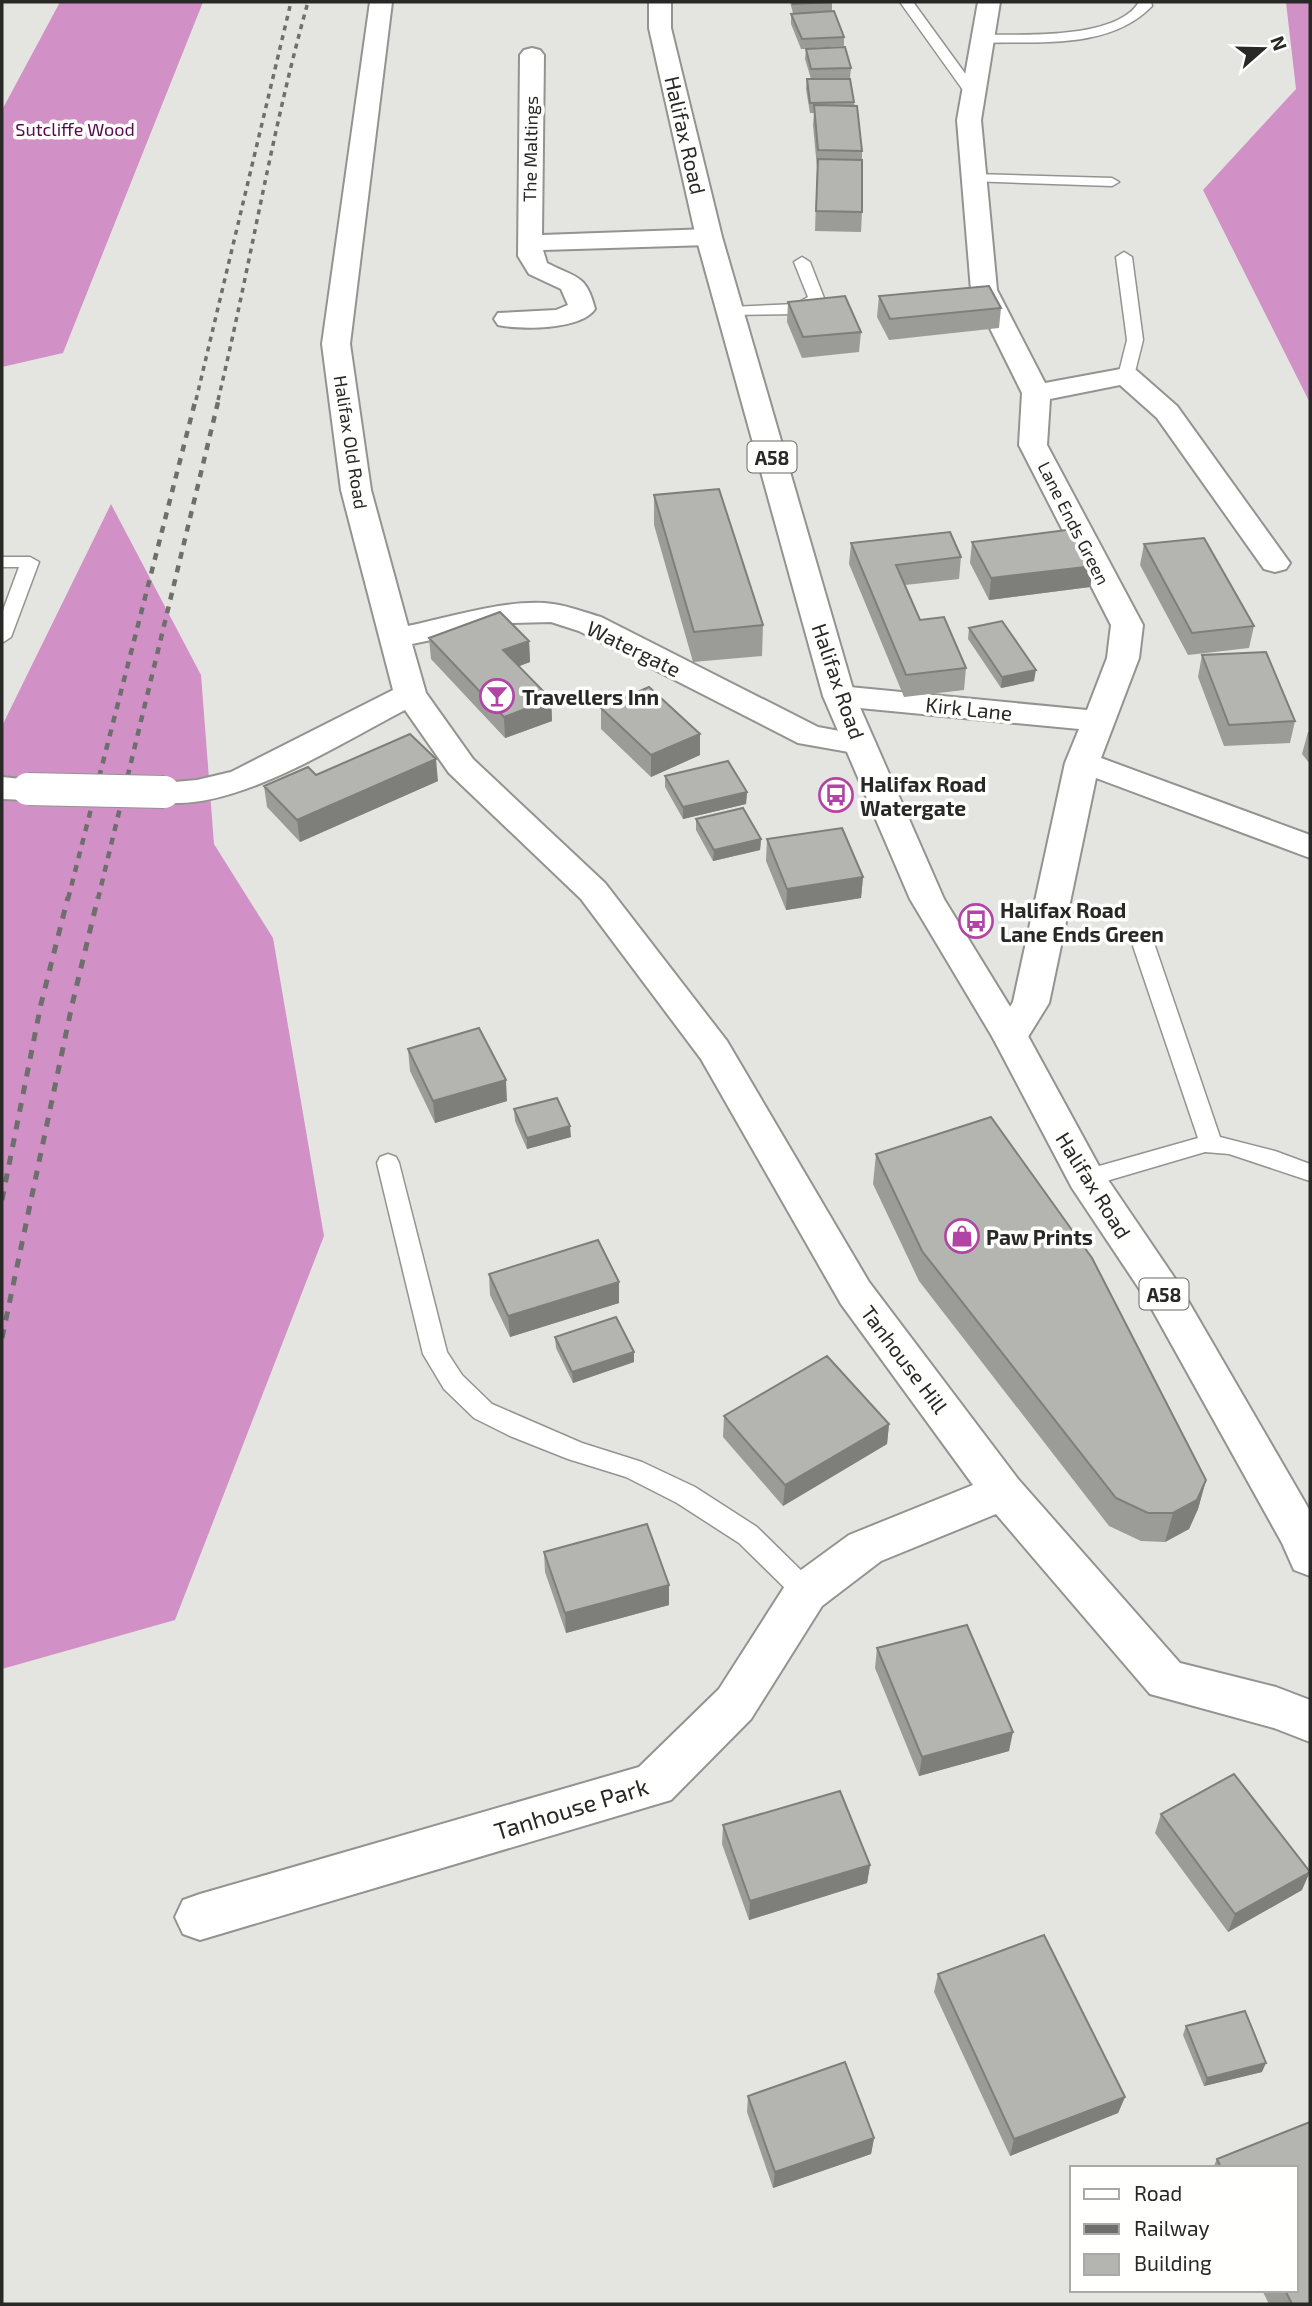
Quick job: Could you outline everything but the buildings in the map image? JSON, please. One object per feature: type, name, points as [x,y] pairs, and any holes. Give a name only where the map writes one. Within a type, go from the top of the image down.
[{"type":"main road","name":"Halifax Old Road","points":[[381,2],[337,344],[356,490],[410,694],[461,766],[593,891]]},
{"type":"main road","name":"Halifax Road","points":[[660,2],[660,28],[709,237],[839,696],[928,900],[1010,1036],[1086,1178],[1162,1291],[1302,1537],[1310,1556]]},
{"type":"main road","name":"Lane Ends Green","points":[[989,2],[969,120],[984,290],[1036,393],[1034,445],[1127,625],[1123,658],[1082,763],[1031,1003],[1010,1036]]},
{"type":"main road","name":"The Maltings","points":[[507,319],[560,318],[582,309],[578,295],[569,281],[541,272],[529,259],[531,55]]},
{"type":"main road","points":[[529,243],[709,237]]},
{"type":"main road","points":[[1036,393],[1126,376],[1167,412],[1275,563]]},
{"type":"main road","name":"Watergate","points":[[396,638],[512,614],[552,613],[590,624],[810,736],[860,744]]},
{"type":"main road","points":[[15,788],[197,791],[242,780],[410,694]]},
{"type":"main road","name":"Kirk Lane","points":[[839,696],[1098,721]]},
{"type":"main road","points":[[1082,763],[1114,772],[1310,847]]},
{"type":"main road","name":"Tanhouse Hill","points":[[593,891],[715,1050],[855,1293],[1003,1492],[1166,1680],[1276,1708],[1310,1721]]},
{"type":"main road","name":"Tanhouse Park","points":[[200,1917],[654,1785],[735,1704],[806,1592],[865,1548],[1003,1492]]},
{"type":"lane","points":[[906,2],[973,94]]},
{"type":"lane","points":[[983,39],[1083,36],[1116,25],[1145,6],[1145,2]]},
{"type":"lane","points":[[974,178],[1112,182]]},
{"type":"lane","points":[[1124,257],[1135,340],[1126,376]]},
{"type":"lane","points":[[731,312],[800,309],[809,304],[816,298],[802,262]]},
{"type":"lane","points":[[2,562],[30,562],[2,637]]},
{"type":"lane","points":[[1144,947],[1211,1144]]},
{"type":"lane","points":[[1086,1178],[1211,1144],[1264,1156],[1310,1173]]},
{"type":"lane","points":[[388,1163],[435,1354],[453,1382],[483,1411],[519,1429],[577,1452],[633,1469],[686,1495],[748,1535],[806,1592]]},
{"type":"green space","name":"Sutcliffe Wood","points":[[60,2],[203,2],[63,353],[2,367],[2,110]]},
{"type":"green space","points":[[1286,2],[1310,2],[1310,403],[1203,190],[1296,89]]},
{"type":"green space","points":[[111,504],[201,675],[214,844],[273,938],[324,1236],[175,1620],[2,1669],[2,726]]},
{"type":"railway","points":[[196,400],[291,2]]},
{"type":"railway","points":[[218,400],[283,101],[308,2]]},
{"type":"railway","points":[[68,899],[196,398]]},
{"type":"railway","points":[[98,899],[219,398]]},
{"type":"railway","points":[[2,1200],[41,1004],[68,897]]},
{"type":"railway","points":[[2,1338],[72,1005],[98,897]]},
{"type":"place","name":"Travellers Inn","points":[[497,696]]},
{"type":"place","name":"Halifax Road Watergate","points":[[836,795]]},
{"type":"place","name":"Halifax Road Lane Ends Green","points":[[976,921]]},
{"type":"place","name":"Paw Prints","points":[[962,1236]]}]
